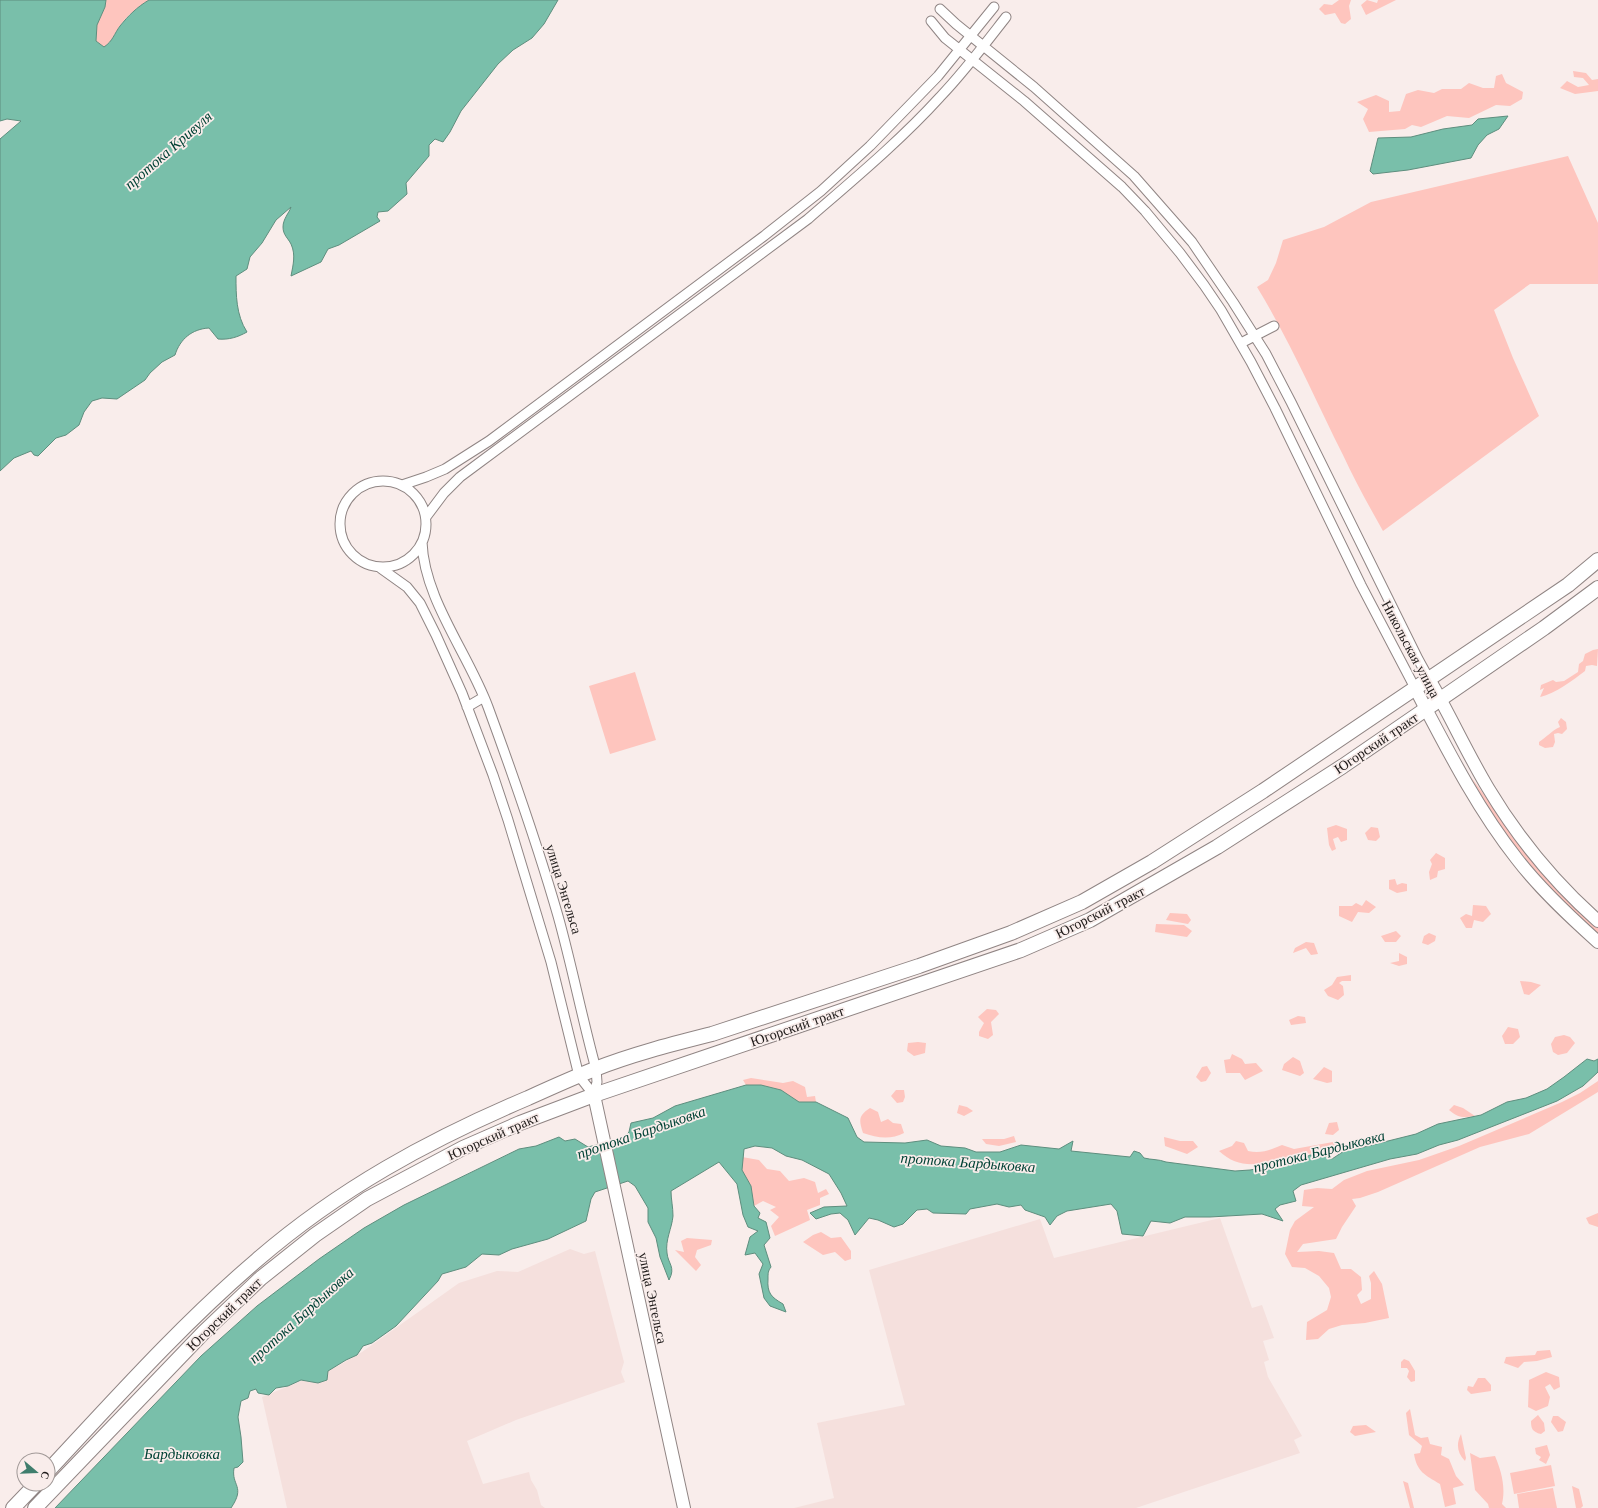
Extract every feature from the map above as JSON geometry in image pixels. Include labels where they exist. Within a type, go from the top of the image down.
[{"type":"main road","name":"Югорский тракт","points":[[56,1463],[177,1334],[215,1297],[258,1258],[316,1213],[369,1177],[436,1139],[472,1121],[596,1069],[712,1034],[919,966],[1011,933],[1082,902],[1152,862],[1263,791],[1568,585],[1598,560]]},
{"type":"main road","name":"Югорский тракт","points":[[35,1508],[215,1322],[261,1278],[315,1236],[367,1199],[463,1148],[520,1123],[594,1095],[1021,950],[1090,920],[1216,847],[1343,766],[1598,588]]},
{"type":"main road","points":[[13,1508],[28,1492]]},
{"type":"street","points":[[402,485],[445,469],[489,441],[764,236],[821,191],[870,146],[938,76],[994,7]]},
{"type":"street","name":"Никольская улица","points":[[940,9],[971,36],[1034,86],[1134,176],[1192,242],[1255,336],[1291,402],[1418,659],[1441,699],[1487,787],[1532,852],[1557,882],[1598,921]]},
{"type":"street","points":[[426,517],[444,493],[460,477],[808,219],[859,175],[940,98],[984,46],[1006,17]]},
{"type":"street","name":"Никольская улица","points":[[931,21],[945,38],[1057,130],[1122,188],[1145,211],[1204,285],[1241,343],[1275,408],[1360,585],[1469,789],[1502,840],[1518,860],[1546,891],[1598,942]]},
{"type":"street","points":[[1241,343],[1274,326]]},
{"type":"street","points":[[380,481],[387,481],[408,488],[419,499],[426,517],[426,528],[419,549],[408,559],[394,566],[372,566],[359,559],[348,549],[340,528],[344,506],[353,493],[365,485],[380,481]]},
{"type":"street","name":"улица Энгельса","points":[[422,542],[423,560],[427,577],[484,697],[525,814],[558,916],[596,1069],[597,1082],[594,1095]]},
{"type":"street","name":"улица Энгельса","points":[[379,567],[403,584],[420,603],[436,635],[467,707],[493,775],[520,856],[551,962],[579,1076],[594,1095],[684,1508]]},
{"type":"street","points":[[467,707],[484,697]]},
{"type":"shaded area","points":[[106,0],[149,0],[125,19],[111,40],[104,47],[96,41],[97,25],[105,7]]},
{"type":"shaded area","points":[[1339,0],[1351,0],[1349,6],[1351,19],[1345,24],[1341,23],[1335,13],[1325,15],[1319,9],[1324,4],[1332,5]]},
{"type":"shaded area","points":[[1367,0],[1377,3],[1378,0],[1396,0],[1366,15],[1361,5]]},
{"type":"shaded area","points":[[1573,71],[1586,73],[1592,80],[1598,79],[1598,91],[1575,94],[1560,88],[1567,81],[1578,87],[1589,85],[1583,78],[1574,77]]},
{"type":"shaded area","points":[[1502,74],[1506,83],[1523,92],[1522,99],[1510,106],[1496,105],[1469,118],[1447,116],[1421,127],[1412,125],[1405,129],[1369,132],[1363,119],[1368,109],[1357,102],[1376,95],[1389,101],[1389,112],[1400,111],[1406,94],[1418,90],[1434,93],[1442,89],[1461,89],[1469,83],[1483,88],[1494,88],[1496,76]]},
{"type":"shaded area","points":[[1568,156],[1598,223],[1598,284],[1530,284],[1494,310],[1513,358],[1539,416],[1383,531],[1352,474],[1291,349],[1257,287],[1268,280],[1276,263],[1283,240],[1324,227],[1371,202]]},
{"type":"shaded area","points":[[1598,649],[1597,666],[1586,666],[1585,671],[1569,683],[1552,693],[1540,697],[1544,688],[1540,690],[1541,685],[1553,680],[1556,682],[1564,681],[1578,672],[1579,664],[1583,661],[1585,654]]},
{"type":"shaded area","points":[[635,672],[656,740],[610,754],[589,686]]},
{"type":"shaded area","points":[[1561,718],[1566,722],[1567,729],[1562,734],[1554,734],[1555,742],[1553,747],[1545,748],[1539,745],[1539,742],[1560,727],[1558,722]]},
{"type":"shaded area","points":[[1471,777],[1508,827],[1598,927],[1598,934],[1559,897],[1530,865],[1508,837]]},
{"type":"shaded area","points":[[1336,825],[1347,829],[1347,840],[1341,842],[1338,837],[1333,839],[1336,849],[1332,851],[1329,845],[1327,828]]},
{"type":"shaded area","points":[[1371,827],[1378,828],[1380,837],[1376,841],[1368,840],[1365,833]]},
{"type":"shaded area","points":[[1436,853],[1445,858],[1445,869],[1438,871],[1437,877],[1430,880],[1429,872],[1432,864],[1430,860]]},
{"type":"shaded area","points":[[1395,879],[1397,885],[1402,883],[1407,884],[1407,891],[1397,893],[1389,889],[1389,880]]},
{"type":"shaded area","points":[[1366,900],[1376,907],[1369,913],[1358,912],[1352,922],[1339,916],[1339,906],[1352,906],[1356,903],[1362,906]]},
{"type":"shaded area","points":[[1473,905],[1486,906],[1491,914],[1483,922],[1474,920],[1472,928],[1466,928],[1460,918],[1466,914],[1472,916]]},
{"type":"shaded area","points":[[1170,913],[1187,914],[1191,920],[1188,924],[1166,920]]},
{"type":"shaded area","points":[[1156,924],[1184,925],[1192,931],[1187,937],[1155,932]]},
{"type":"shaded area","points":[[1396,931],[1401,936],[1396,942],[1385,942],[1381,936]]},
{"type":"shaded area","points":[[1429,933],[1436,936],[1435,941],[1428,945],[1422,943],[1424,936]]},
{"type":"shaded area","points":[[1306,942],[1314,943],[1318,954],[1311,955],[1306,948],[1293,953],[1295,948]]},
{"type":"shaded area","points":[[1399,953],[1407,957],[1407,964],[1399,966],[1390,963],[1399,961]]},
{"type":"shaded area","points":[[1351,975],[1351,981],[1342,981],[1339,983],[1343,986],[1344,995],[1338,1000],[1328,996],[1324,990],[1332,985],[1337,977]]},
{"type":"shaded area","points":[[1520,981],[1541,985],[1529,995],[1524,994]]},
{"type":"shaded area","points":[[987,1009],[996,1010],[999,1014],[991,1022],[993,1035],[988,1039],[979,1036],[979,1032],[984,1023],[978,1017]]},
{"type":"shaded area","points":[[1298,1016],[1305,1017],[1306,1023],[1291,1025],[1289,1020]]},
{"type":"shaded area","points":[[1508,1027],[1518,1029],[1520,1037],[1513,1044],[1505,1044],[1502,1036]]},
{"type":"shaded area","points":[[1564,1035],[1570,1037],[1575,1043],[1567,1053],[1558,1055],[1553,1052],[1551,1044],[1555,1037]]},
{"type":"shaded area","points":[[908,1043],[926,1043],[925,1053],[914,1056],[907,1051]]},
{"type":"shaded area","points":[[1232,1054],[1242,1059],[1245,1064],[1256,1063],[1263,1071],[1245,1080],[1240,1073],[1226,1073],[1224,1060],[1230,1059]]},
{"type":"shaded area","points":[[1293,1057],[1300,1061],[1304,1073],[1300,1076],[1282,1070],[1284,1064]]},
{"type":"shaded area","points":[[1207,1066],[1211,1073],[1206,1081],[1201,1082],[1196,1077],[1202,1067]]},
{"type":"shaded area","points":[[1324,1067],[1332,1071],[1332,1082],[1327,1083],[1313,1079]]},
{"type":"shaded area","points":[[751,1078],[783,1083],[793,1081],[805,1087],[807,1097],[815,1096],[816,1102],[799,1102],[781,1090],[761,1085],[746,1085],[743,1080]]},
{"type":"shaded area","points":[[1598,1081],[1598,1092],[1529,1134],[1480,1147],[1378,1192],[1352,1199],[1356,1206],[1336,1239],[1303,1244],[1297,1252],[1319,1251],[1334,1253],[1341,1269],[1351,1269],[1361,1277],[1362,1290],[1357,1295],[1361,1304],[1371,1299],[1371,1283],[1369,1276],[1374,1271],[1382,1284],[1389,1318],[1365,1323],[1342,1325],[1329,1329],[1318,1339],[1306,1340],[1307,1322],[1327,1310],[1331,1297],[1329,1288],[1319,1276],[1305,1268],[1292,1267],[1285,1254],[1290,1230],[1295,1221],[1314,1207],[1302,1206],[1304,1190],[1317,1188],[1332,1189],[1344,1180],[1367,1171],[1419,1160],[1459,1146],[1562,1102],[1580,1093]]},
{"type":"shaded area","points":[[896,1090],[904,1090],[905,1097],[903,1102],[897,1103],[891,1096]]},
{"type":"shaded area","points":[[959,1105],[967,1107],[973,1111],[964,1116],[957,1113]]},
{"type":"shaded area","points":[[1454,1105],[1463,1108],[1475,1116],[1464,1117],[1455,1115],[1449,1110]]},
{"type":"shaded area","points":[[870,1108],[878,1112],[881,1122],[888,1119],[893,1123],[901,1124],[904,1133],[894,1137],[884,1138],[863,1133],[860,1119],[863,1113]]},
{"type":"shaded area","points":[[1337,1122],[1339,1130],[1333,1135],[1325,1134],[1329,1123]]},
{"type":"shaded area","points":[[1014,1136],[1016,1142],[999,1146],[986,1144],[982,1139],[1004,1139]]},
{"type":"shaded area","points":[[1164,1137],[1180,1141],[1193,1141],[1198,1147],[1187,1154],[1165,1146]]},
{"type":"shaded area","points":[[1236,1141],[1244,1143],[1248,1151],[1253,1152],[1265,1151],[1282,1145],[1294,1149],[1333,1142],[1339,1151],[1318,1155],[1306,1153],[1304,1160],[1285,1161],[1279,1159],[1263,1163],[1248,1164],[1240,1163],[1226,1157],[1219,1151],[1232,1146]]},
{"type":"shaded area","points":[[742,1157],[759,1160],[767,1169],[780,1171],[789,1181],[804,1178],[815,1182],[818,1193],[826,1189],[829,1194],[820,1198],[820,1205],[807,1210],[810,1220],[775,1236],[771,1226],[779,1217],[770,1210],[776,1207],[763,1201],[754,1206],[751,1186],[742,1170]]},
{"type":"shaded area","points":[[1598,1213],[1598,1227],[1589,1224],[1586,1218]]},
{"type":"shaded area","points":[[1220,1218],[1252,1308],[1262,1305],[1274,1338],[1263,1341],[1269,1360],[1264,1362],[1268,1377],[1302,1436],[1294,1440],[1300,1453],[1136,1508],[794,1508],[834,1498],[817,1423],[905,1405],[869,1270],[1040,1219],[1054,1258]]},
{"type":"shaded area","points":[[821,1232],[831,1238],[841,1237],[851,1251],[851,1259],[845,1261],[835,1252],[823,1255],[803,1242],[813,1235]]},
{"type":"shaded area","points":[[687,1238],[712,1240],[711,1245],[697,1250],[695,1257],[701,1265],[696,1271],[675,1250],[684,1252],[681,1241]]},
{"type":"shaded area","points":[[570,1249],[584,1254],[595,1251],[624,1362],[621,1372],[625,1382],[516,1420],[467,1441],[483,1484],[529,1472],[531,1480],[537,1490],[541,1505],[545,1508],[287,1508],[262,1397],[338,1366],[362,1352],[459,1283],[497,1271],[518,1272]]},
{"type":"shaded area","points":[[1550,1350],[1552,1357],[1537,1361],[1524,1362],[1518,1368],[1504,1363],[1506,1357],[1535,1355],[1537,1351]]},
{"type":"shaded area","points":[[1404,1359],[1409,1361],[1415,1371],[1415,1381],[1411,1382],[1407,1377],[1409,1371],[1407,1368],[1401,1368],[1401,1362]]},
{"type":"shaded area","points":[[1546,1372],[1559,1377],[1560,1387],[1554,1390],[1550,1384],[1545,1387],[1550,1397],[1548,1406],[1536,1411],[1528,1407],[1529,1380]]},
{"type":"shaded area","points":[[1478,1378],[1485,1378],[1491,1385],[1491,1391],[1471,1394],[1467,1390],[1468,1386],[1473,1387]]},
{"type":"shaded area","points":[[1410,1409],[1415,1435],[1421,1438],[1428,1437],[1430,1444],[1442,1447],[1441,1455],[1449,1459],[1456,1476],[1464,1485],[1453,1488],[1456,1504],[1445,1507],[1440,1484],[1422,1472],[1417,1465],[1414,1454],[1420,1453],[1422,1446],[1409,1435],[1406,1413]]},
{"type":"shaded area","points":[[1538,1415],[1544,1423],[1545,1431],[1541,1434],[1534,1431],[1531,1426],[1531,1421]]},
{"type":"shaded area","points":[[1553,1416],[1558,1416],[1566,1422],[1563,1431],[1558,1432],[1551,1422]]},
{"type":"shaded area","points":[[1366,1425],[1376,1432],[1355,1436],[1350,1432],[1353,1426]]},
{"type":"shaded area","points":[[1461,1434],[1466,1458],[1465,1461],[1460,1455],[1458,1448],[1458,1441]]},
{"type":"shaded area","points":[[1547,1445],[1550,1455],[1546,1464],[1539,1460],[1541,1457],[1536,1454],[1535,1448]]},
{"type":"shaded area","points":[[1470,1453],[1480,1458],[1495,1456],[1502,1479],[1502,1504],[1506,1508],[1489,1508],[1488,1504],[1475,1490]]},
{"type":"shaded area","points":[[1551,1465],[1555,1486],[1514,1494],[1510,1473]]},
{"type":"shaded area","points":[[1403,1481],[1408,1483],[1414,1508],[1410,1508]]},
{"type":"shaded area","points":[[1572,1486],[1579,1489],[1583,1506],[1581,1508],[1576,1508]]},
{"type":"shaded area","points":[[1553,1488],[1557,1508],[1519,1508],[1517,1494]]},
{"type":"water","name":"протока Кривуля","points":[[0,0],[106,0],[105,7],[97,25],[96,41],[104,47],[130,15],[149,0],[558,0],[544,24],[532,38],[513,50],[498,64],[461,111],[443,142],[435,139],[429,145],[429,156],[406,183],[407,194],[388,211],[378,212],[377,217],[380,221],[339,245],[328,249],[321,262],[291,276],[294,260],[293,252],[291,244],[284,232],[283,224],[291,207],[276,220],[262,243],[250,257],[247,269],[236,276],[239,312],[247,332],[233,338],[218,339],[209,328],[197,330],[183,340],[175,355],[162,362],[145,380],[117,399],[102,398],[92,401],[84,412],[79,425],[66,435],[56,438],[38,456],[34,455],[31,451],[14,458],[0,471],[0,139],[21,121],[7,119],[0,121]]},
{"type":"water","points":[[1508,116],[1499,129],[1487,135],[1478,145],[1471,158],[1408,170],[1373,174],[1370,171],[1378,138],[1411,137],[1443,129],[1472,125],[1478,119]]},
{"type":"water","name":"Бардыковка","points":[[1587,1059],[1594,1061],[1598,1059],[1598,1072],[1583,1086],[1557,1101],[1458,1140],[1439,1145],[1417,1154],[1390,1159],[1301,1185],[1293,1191],[1296,1201],[1280,1205],[1275,1209],[1283,1221],[1262,1214],[1185,1217],[1170,1223],[1151,1221],[1143,1236],[1122,1234],[1117,1211],[1111,1204],[1067,1211],[1057,1216],[1050,1225],[1045,1217],[1025,1210],[1021,1205],[1009,1207],[997,1204],[970,1209],[966,1214],[933,1213],[927,1209],[917,1210],[903,1224],[894,1227],[869,1218],[855,1235],[848,1220],[840,1213],[831,1214],[816,1219],[810,1213],[824,1207],[847,1206],[829,1174],[802,1160],[786,1156],[772,1148],[755,1146],[744,1149],[742,1170],[751,1186],[754,1206],[760,1213],[758,1218],[766,1222],[770,1238],[764,1245],[771,1267],[768,1274],[768,1288],[773,1297],[783,1304],[786,1312],[770,1306],[764,1298],[759,1274],[763,1264],[755,1253],[745,1255],[750,1237],[758,1231],[748,1227],[743,1215],[737,1184],[719,1162],[671,1191],[673,1216],[667,1248],[672,1272],[669,1280],[660,1257],[656,1238],[648,1222],[648,1208],[635,1186],[628,1181],[595,1192],[591,1199],[586,1221],[548,1239],[512,1249],[499,1255],[482,1254],[466,1267],[442,1274],[438,1281],[396,1326],[372,1343],[363,1346],[357,1355],[328,1371],[327,1380],[318,1383],[301,1380],[288,1386],[276,1388],[269,1395],[258,1393],[256,1389],[250,1391],[248,1398],[241,1401],[238,1417],[243,1462],[238,1467],[234,1468],[234,1479],[238,1490],[231,1508],[55,1508],[201,1356],[257,1306],[319,1259],[364,1228],[404,1205],[519,1149],[536,1146],[559,1137],[565,1141],[575,1139],[588,1147],[624,1138],[629,1132],[631,1123],[653,1118],[675,1106],[746,1085],[761,1085],[781,1090],[799,1102],[816,1102],[848,1118],[857,1137],[864,1142],[905,1143],[927,1140],[941,1146],[965,1148],[976,1152],[1000,1152],[1021,1145],[1059,1149],[1073,1141],[1071,1151],[1130,1157],[1134,1151],[1140,1153],[1144,1158],[1166,1162],[1235,1171],[1250,1170],[1297,1162],[1310,1155],[1327,1156],[1332,1159],[1347,1149],[1356,1149],[1416,1134],[1438,1124],[1481,1115],[1507,1102],[1526,1098],[1547,1089]]},
{"type":"water label","name":"протока Бардыковка","points":[[641,1132]]},
{"type":"water label","name":"протока Бардыковка","points":[[1319,1151]]},
{"type":"water label","name":"протока Бардыковка","points":[[968,1162]]},
{"type":"water label","name":"протока Бардыковка","points":[[301,1315]]}]
